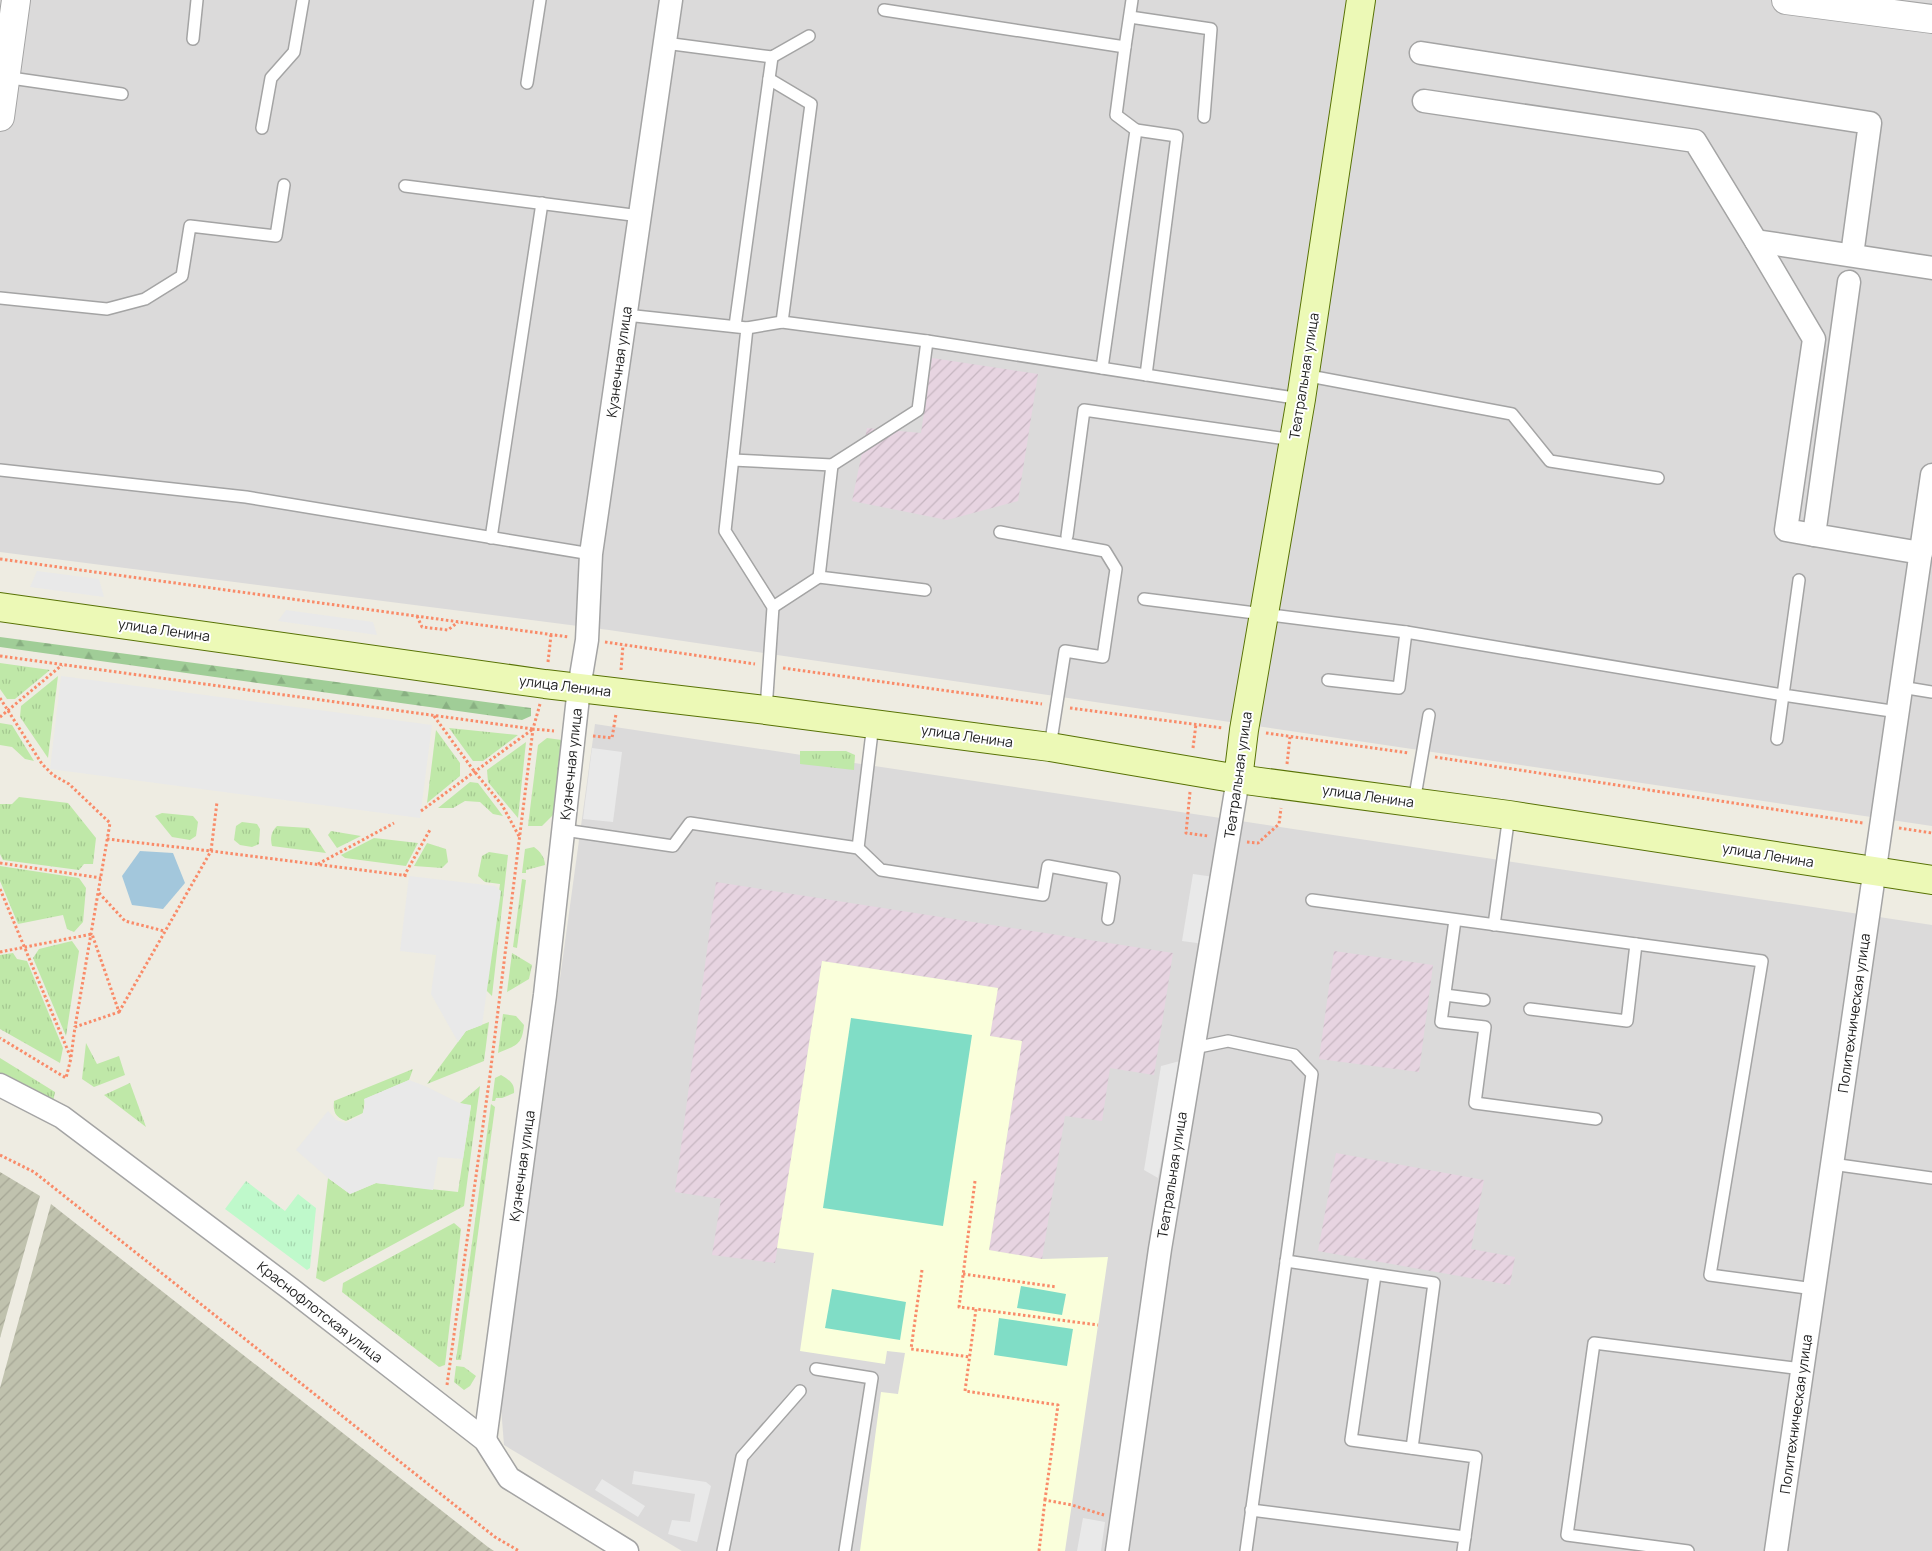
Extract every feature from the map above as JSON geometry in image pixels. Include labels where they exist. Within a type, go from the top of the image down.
[{"type":"main road","name":"Театральная улица","points":[[1238,779],[1244,730],[1294,440],[1361,0]]},
{"type":"main road","name":"улица Ленина","points":[[0,607],[579,688],[1050,747],[1238,779],[1509,815],[1932,880]]},
{"type":"street","points":[[0,117],[3,77],[16,0]]},
{"type":"street","name":"Кузнечная улица","points":[[485,1440],[537,1053],[579,688],[587,640],[591,554],[671,0]]},
{"type":"street","points":[[1786,0],[1932,19]]},
{"type":"street","points":[[1421,53],[1870,123],[1852,255]]},
{"type":"street","points":[[1424,101],[1695,141],[1814,339],[1786,530],[1921,553]]},
{"type":"street","points":[[1756,241],[1932,268]]},
{"type":"street","points":[[1814,535],[1848,282]]},
{"type":"street","name":"Политехническая улица","points":[[1776,1551],[1932,475]]},
{"type":"street","name":"Театральная улица","points":[[1117,1551],[1160,1249],[1238,779]]},
{"type":"street","name":"Краснофлотская улица","points":[[0,1085],[62,1117],[443,1407],[485,1440],[509,1478],[627,1551]]},
{"type":"lane","points":[[193,39],[198,0]]},
{"type":"lane","points":[[262,128],[271,78],[294,52],[303,0]]},
{"type":"lane","points":[[527,83],[540,0]]},
{"type":"lane","points":[[1132,0],[1116,115],[1136,130],[1178,136],[1146,375]]},
{"type":"lane","points":[[884,10],[1125,47]]},
{"type":"lane","points":[[1130,17],[1211,29],[1204,117]]},
{"type":"lane","points":[[665,43],[772,57],[809,36]]},
{"type":"lane","points":[[735,326],[772,57]]},
{"type":"lane","points":[[3,77],[122,94]]},
{"type":"lane","points":[[769,78],[811,104],[782,322]]},
{"type":"lane","points":[[1102,368],[1136,130]]},
{"type":"lane","points":[[0,298],[107,309],[145,299],[182,276],[190,226],[276,236],[284,185]]},
{"type":"lane","points":[[405,186],[640,216]]},
{"type":"lane","points":[[492,538],[542,203]]},
{"type":"lane","points":[[626,315],[748,328],[782,322],[927,341],[1146,375],[1302,387],[1512,414],[1550,461],[1658,478]]},
{"type":"lane","points":[[748,328],[725,531],[773,607],[766,710]]},
{"type":"lane","points":[[733,460],[832,465],[918,410],[927,341]]},
{"type":"lane","points":[[1067,536],[1084,410],[1294,440]]},
{"type":"lane","points":[[819,577],[832,465]]},
{"type":"lane","points":[[0,470],[246,497],[591,554]]},
{"type":"lane","points":[[1000,532],[1105,551],[1116,569],[1103,657],[1065,651],[1050,747]]},
{"type":"lane","points":[[773,607],[819,577],[925,590]]},
{"type":"lane","points":[[1777,739],[1799,580]]},
{"type":"lane","points":[[1144,599],[1406,632],[1783,695],[1898,712]]},
{"type":"lane","points":[[1328,680],[1399,688],[1406,632]]},
{"type":"lane","points":[[1901,687],[1932,692]]},
{"type":"lane","points":[[1414,802],[1429,715]]},
{"type":"lane","points":[[858,848],[873,724]]},
{"type":"lane","points":[[1494,925],[1509,815]]},
{"type":"lane","points":[[564,830],[673,846],[690,823],[858,848],[881,870],[1043,895],[1048,866],[1114,878],[1108,919]]},
{"type":"lane","points":[[1312,900],[1762,961],[1710,1275],[1814,1289]]},
{"type":"lane","points":[[1456,920],[1441,1022],[1485,1027],[1476,1103],[1596,1119]]},
{"type":"lane","points":[[1530,1009],[1626,1021],[1636,944]]},
{"type":"lane","points":[[1445,995],[1484,1000]]},
{"type":"lane","points":[[1194,1048],[1228,1041],[1266,1049],[1294,1056],[1312,1074],[1246,1551]]},
{"type":"lane","points":[[1832,1164],[1932,1178]]},
{"type":"lane","points":[[1286,1261],[1434,1283],[1412,1448]]},
{"type":"lane","points":[[1375,1274],[1351,1440],[1476,1457],[1463,1551]]},
{"type":"lane","points":[[1688,1551],[1567,1535],[1594,1343],[1802,1369]]},
{"type":"lane","points":[[816,1369],[872,1378],[845,1551]]},
{"type":"lane","points":[[723,1551],[742,1456],[800,1391]]},
{"type":"lane","points":[[1252,1510],[1465,1537]]},
{"type":"path","points":[[0,559],[1422,755],[1932,833]]},
{"type":"path","points":[[416,616],[422,627],[448,630],[459,622]]},
{"type":"path","points":[[0,656],[534,729]]},
{"type":"path","points":[[0,717],[62,665]]},
{"type":"path","points":[[0,698],[42,764],[53,775],[68,784],[110,823],[66,1078],[0,1038]]},
{"type":"path","points":[[434,716],[474,771],[502,805],[521,839]]},
{"type":"path","points":[[421,811],[534,729]]},
{"type":"path","points":[[443,1407],[521,839],[534,729]]},
{"type":"path","points":[[75,1027],[119,1012],[211,851],[216,802]]},
{"type":"path","points":[[318,864],[394,824]]},
{"type":"path","points":[[107,839],[407,876],[431,828]]},
{"type":"path","points":[[0,863],[101,878]]},
{"type":"path","points":[[0,889],[70,1058]]},
{"type":"path","points":[[98,892],[126,921],[164,931]]},
{"type":"path","points":[[92,934],[119,1012]]},
{"type":"path","points":[[0,952],[92,934]]},
{"type":"path","points":[[0,1155],[34,1172],[495,1537],[519,1551]]},
{"type":"path","points":[[976,1181],[959,1306],[1098,1325]]},
{"type":"path","points":[[922,1270],[911,1349],[970,1357]]},
{"type":"path","points":[[964,1274],[1057,1287]]},
{"type":"path","points":[[976,1309],[965,1392],[1058,1405],[1039,1551]]},
{"type":"path","points":[[1045,1500],[1093,1511]]},
{"type":"shaded area","points":[[0,0],[1932,0],[1932,826],[609,630],[0,552]]},
{"type":"shaded area","points":[[932,358],[1038,374],[1018,501],[947,520],[852,501],[867,428],[921,433]]},
{"type":"shaded area","points":[[37,571],[99,579],[104,597],[30,587]]},
{"type":"shaded area","points":[[286,610],[373,622],[377,635],[278,621]]},
{"type":"shaded area","points":[[61,676],[432,725],[420,818],[50,769]]},
{"type":"shaded area","points":[[595,724],[1932,925],[1932,1551],[682,1551],[504,1445],[501,1407]]},
{"type":"shaded area","points":[[592,748],[622,752],[613,822],[583,819]]},
{"type":"shaded area","points":[[1193,874],[1214,877],[1204,944],[1182,941]]},
{"type":"shaded area","points":[[409,876],[495,886],[501,891],[482,1025],[466,1031],[458,1042],[431,994],[436,955],[400,951]]},
{"type":"shaded area","points":[[716,882],[1173,953],[1154,1075],[1110,1068],[1102,1121],[1065,1116],[1042,1259],[989,1250],[1022,1042],[990,1036],[997,988],[822,961],[775,1263],[712,1255],[721,1199],[675,1192]]},
{"type":"shaded area","points":[[1334,951],[1433,965],[1419,1072],[1319,1059]]},
{"type":"shaded area","points":[[822,961],[998,988],[990,1036],[1022,1041],[989,1250],[1042,1259],[1108,1257],[1065,1551],[860,1551],[881,1392],[898,1394],[905,1353],[887,1351],[885,1364],[800,1351],[814,1253],[777,1248]]},
{"type":"shaded area","points":[[1180,1061],[1158,1178],[1144,1170],[1161,1066]]},
{"type":"shaded area","points":[[409,1080],[459,1103],[471,1105],[463,1159],[438,1157],[433,1190],[376,1183],[350,1194],[296,1150],[328,1111],[336,1120],[346,1123],[362,1115],[365,1106],[364,1099]]},
{"type":"shaded area","points":[[1336,1153],[1484,1180],[1471,1249],[1515,1257],[1510,1285],[1318,1251]]},
{"type":"shaded area","points":[[0,1172],[40,1196],[0,1338]]},
{"type":"shaded area","points":[[51,1204],[494,1551],[0,1551],[0,1388]]},
{"type":"shaded area","points":[[634,1471],[706,1482],[711,1486],[697,1542],[668,1534],[672,1520],[690,1522],[695,1494],[632,1484]]},
{"type":"shaded area","points":[[602,1479],[645,1506],[638,1517],[595,1490]]},
{"type":"shaded area","points":[[1083,1518],[1105,1522],[1101,1551],[1077,1551]]},
{"type":"green space","points":[[0,637],[531,708],[531,716],[522,720],[0,647]]},
{"type":"green space","points":[[0,663],[50,670],[15,699],[7,699],[0,689]]},
{"type":"green space","points":[[58,676],[48,758],[20,717],[21,706]]},
{"type":"green space","points":[[0,723],[12,725],[34,761],[25,759],[12,747],[0,745]]},
{"type":"green space","points":[[449,728],[518,735],[483,761],[473,761]]},
{"type":"green space","points":[[436,730],[460,763],[460,776],[427,803]]},
{"type":"green space","points":[[547,738],[562,740],[553,815],[542,826],[528,826],[538,745]]},
{"type":"green space","points":[[526,742],[518,818],[488,782],[487,770]]},
{"type":"green space","points":[[800,751],[846,751],[855,755],[854,770],[800,764]]},
{"type":"green space","points":[[470,782],[478,783],[503,816],[493,814],[480,802],[465,801],[453,808],[438,808]]},
{"type":"green space","points":[[19,797],[68,803],[96,838],[93,864],[84,864],[79,870],[3,860],[0,854],[0,804],[12,804]]},
{"type":"green space","points":[[162,813],[193,816],[198,822],[196,836],[190,840],[172,837],[155,816]]},
{"type":"green space","points":[[242,822],[257,824],[260,829],[259,844],[252,847],[240,845],[234,840],[236,826]]},
{"type":"green space","points":[[277,826],[309,828],[326,853],[272,846],[273,831]]},
{"type":"green space","points":[[331,831],[361,836],[337,848],[328,835]]},
{"type":"green space","points":[[374,838],[418,843],[406,866],[345,858],[341,855]]},
{"type":"green space","points":[[427,843],[446,849],[448,862],[442,868],[414,866]]},
{"type":"green space","points":[[534,847],[542,855],[545,865],[526,870],[526,873],[522,873],[525,849]]},
{"type":"green space","points":[[489,852],[508,855],[492,996],[486,990],[500,884],[485,882],[478,876],[482,856]]},
{"type":"green space","points":[[0,866],[79,878],[86,888],[83,922],[74,932],[67,929],[63,915],[18,924],[0,881]]},
{"type":"green space","points":[[522,879],[526,880],[517,948],[513,947]]},
{"type":"green space","points":[[72,941],[79,951],[66,1036],[33,958],[39,949]]},
{"type":"green space","points":[[13,953],[17,959],[27,961],[63,1048],[60,1063],[0,1029],[0,955]]},
{"type":"green space","points":[[512,953],[532,965],[529,979],[507,992]]},
{"type":"green space","points":[[503,1014],[516,1016],[524,1025],[520,1041],[498,1053]]},
{"type":"green space","points":[[851,1018],[972,1035],[943,1226],[823,1208]]},
{"type":"green space","points":[[489,1022],[484,1061],[427,1084],[466,1031]]},
{"type":"green space","points":[[86,1043],[97,1064],[119,1056],[125,1075],[94,1087],[82,1079]]},
{"type":"green space","points":[[0,1058],[55,1092],[53,1102],[0,1074]]},
{"type":"green space","points":[[413,1069],[409,1080],[365,1099],[363,1113],[346,1121],[339,1118],[336,1114],[334,1101]]},
{"type":"green space","points":[[501,1075],[512,1084],[514,1093],[492,1101],[495,1078]]},
{"type":"green space","points":[[130,1083],[146,1127],[104,1095]]},
{"type":"green space","points":[[480,1086],[464,1206],[324,1282],[316,1278],[328,1178],[350,1194],[376,1183],[458,1192],[471,1106],[460,1103]]},
{"type":"green space","points":[[491,1104],[495,1107],[461,1360],[456,1360]]},
{"type":"green space","points":[[246,1181],[285,1211],[298,1194],[316,1208],[310,1268],[307,1270],[225,1209]]},
{"type":"green space","points":[[454,1223],[461,1229],[445,1365],[439,1367],[342,1292],[343,1283]]},
{"type":"green space","points":[[1021,1286],[1066,1294],[1062,1315],[1017,1308]]},
{"type":"green space","points":[[832,1289],[906,1302],[900,1340],[825,1328]]},
{"type":"green space","points":[[999,1318],[1073,1329],[1067,1366],[994,1355]]},
{"type":"green space","points":[[456,1366],[464,1367],[476,1376],[470,1386],[464,1390],[454,1382]]},
{"type":"water","points":[[140,851],[173,853],[185,883],[163,909],[132,905],[122,876]]}]
